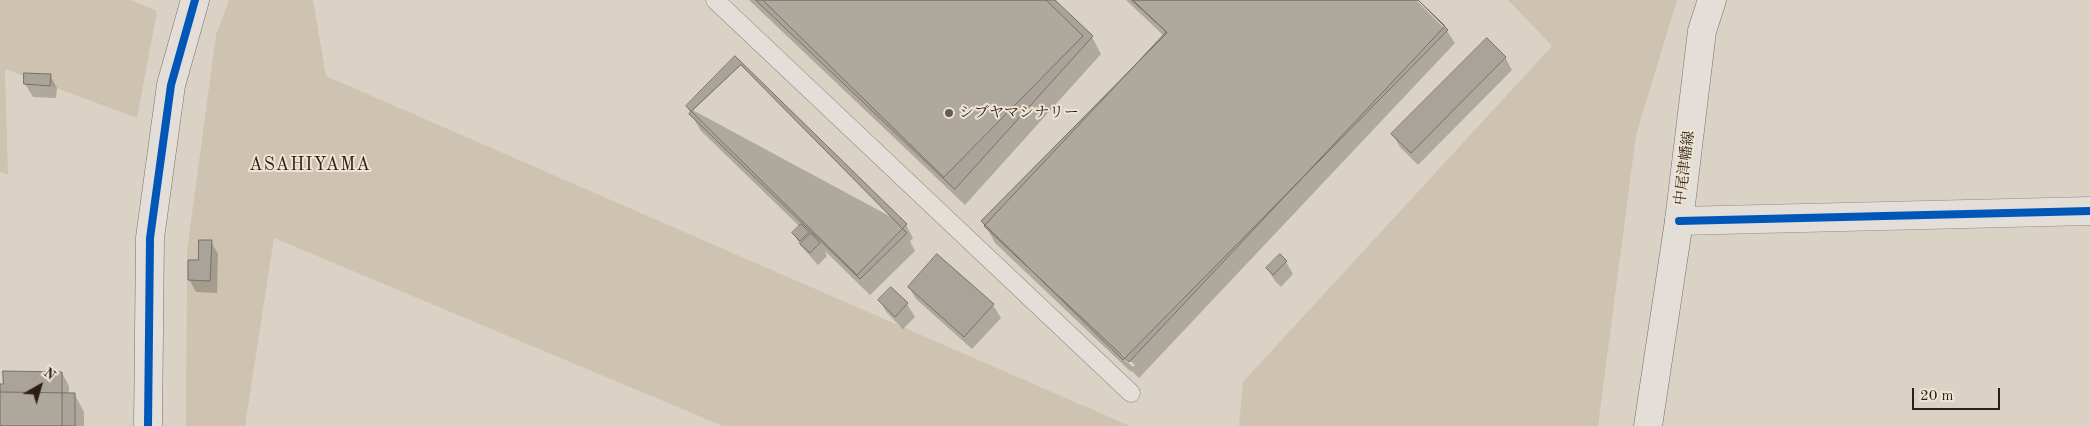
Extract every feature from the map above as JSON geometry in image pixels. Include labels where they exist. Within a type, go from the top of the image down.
[{"type":"street","points":[[148,426],[150,238],[171,85],[194,0]]},
{"type":"street","name":"中尾津幡線","points":[[1648,426],[1679,222],[1702,31],[1712,0]]},
{"type":"street","points":[[1679,222],[2090,211]]},
{"type":"lane","points":[[715,0],[1131,393]]},
{"type":"shaded area","points":[[0,0],[131,0],[157,11],[137,118],[5,69],[8,175],[0,172]]},
{"type":"shaded area","points":[[229,0],[313,0],[326,76],[1130,426],[723,426],[274,238],[245,426],[186,426],[187,251],[216,35]]},
{"type":"shaded area","points":[[1508,0],[1677,0],[1636,135],[1598,426],[1239,426],[1243,382],[1552,46]]},
{"type":"building","name":"シブヤマシナリー","points":[[756,0],[1055,0],[1093,36],[955,189]]},
{"type":"building","name":"シブヤマシナリー","points":[[763,0],[1046,0],[1083,36],[944,177]]},
{"type":"building","points":[[1132,0],[1418,0],[1445,26],[1129,362],[984,226],[1166,32]]},
{"type":"building","points":[[1133,0],[1418,0],[1448,30],[1123,360],[981,221],[1167,33]]},
{"type":"building","points":[[1487,38],[1506,57],[1411,153],[1391,134]]},
{"type":"building","points":[[735,56],[907,224],[857,275],[686,106]]},
{"type":"building","points":[[741,65],[907,233],[860,279],[689,114]]},
{"type":"building","points":[[24,73],[51,74],[50,86],[24,84]]},
{"type":"building","points":[[801,224],[809,232],[800,241],[792,233]]},
{"type":"building","points":[[811,233],[820,243],[810,253],[800,244]]},
{"type":"building","points":[[199,240],[212,240],[210,281],[188,280],[188,260],[198,260]]},
{"type":"building","points":[[937,254],[994,304],[964,337],[908,287]]},
{"type":"building","points":[[1280,254],[1287,261],[1273,275],[1266,268]]},
{"type":"building","points":[[891,287],[908,303],[895,317],[878,300]]},
{"type":"building","points":[[3,371],[62,372],[62,426],[0,426],[0,384],[3,384]]},
{"type":"building","points":[[0,392],[75,393],[75,426],[0,426]]},
{"type":"cycle path","points":[[148,426],[150,238],[171,85],[195,0]]},
{"type":"cycle path","points":[[1679,221],[2090,211]]},
{"type":"place","name":"シブヤマシナリー","points":[[949,113]]},
{"type":"district","name":"ASAHIYAMA","points":[[310,165]]}]
